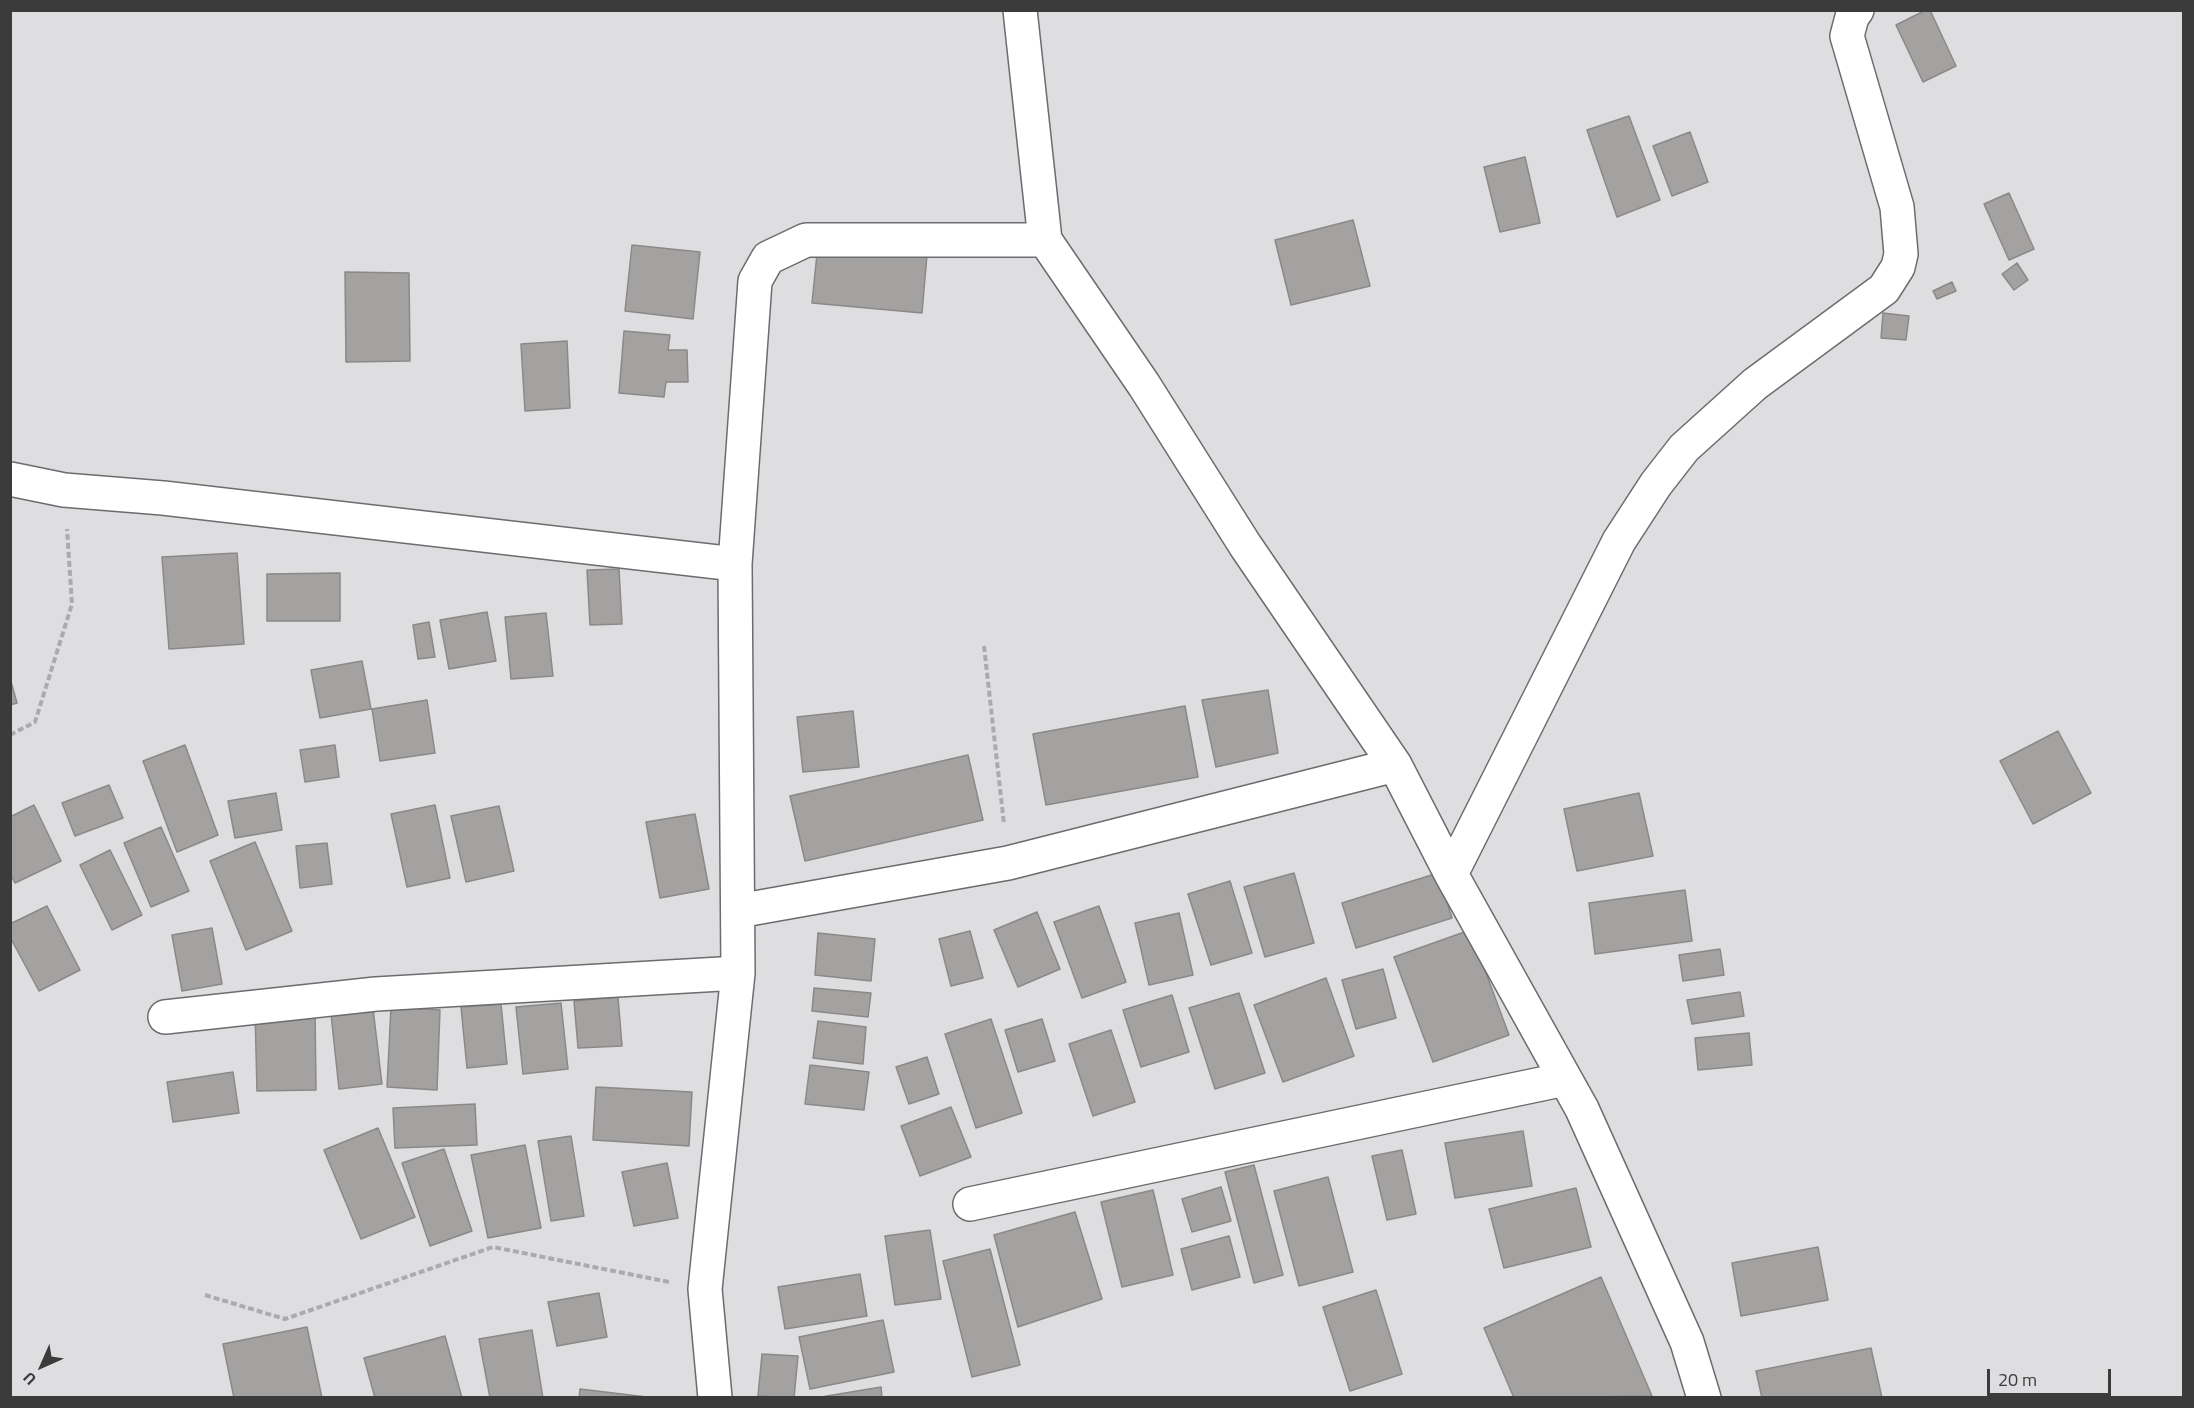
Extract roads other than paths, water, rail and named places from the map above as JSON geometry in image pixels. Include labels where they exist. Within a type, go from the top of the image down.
[{"type":"street","points":[[1020,10],[1045,240],[1144,385],[1245,545],[1395,765],[1451,874],[1582,1109],[1687,1342],[1704,1398]]},
{"type":"street","points":[[1451,874],[1619,541],[1656,484],[1684,448],[1746,392],[1884,289],[1898,267],[1901,254],[1897,207],[1847,36],[1852,17],[1857,10]]},
{"type":"street","points":[[715,1398],[705,1289],[738,973],[735,564],[755,280],[768,258],[806,240],[1045,240]]},
{"type":"street","points":[[10,479],[64,490],[163,498],[735,564]]},
{"type":"street","points":[[738,911],[1008,863],[1395,765]]},
{"type":"street","points":[[165,1017],[376,994],[738,973]]},
{"type":"street","points":[[970,1204],[1565,1079]]}]
